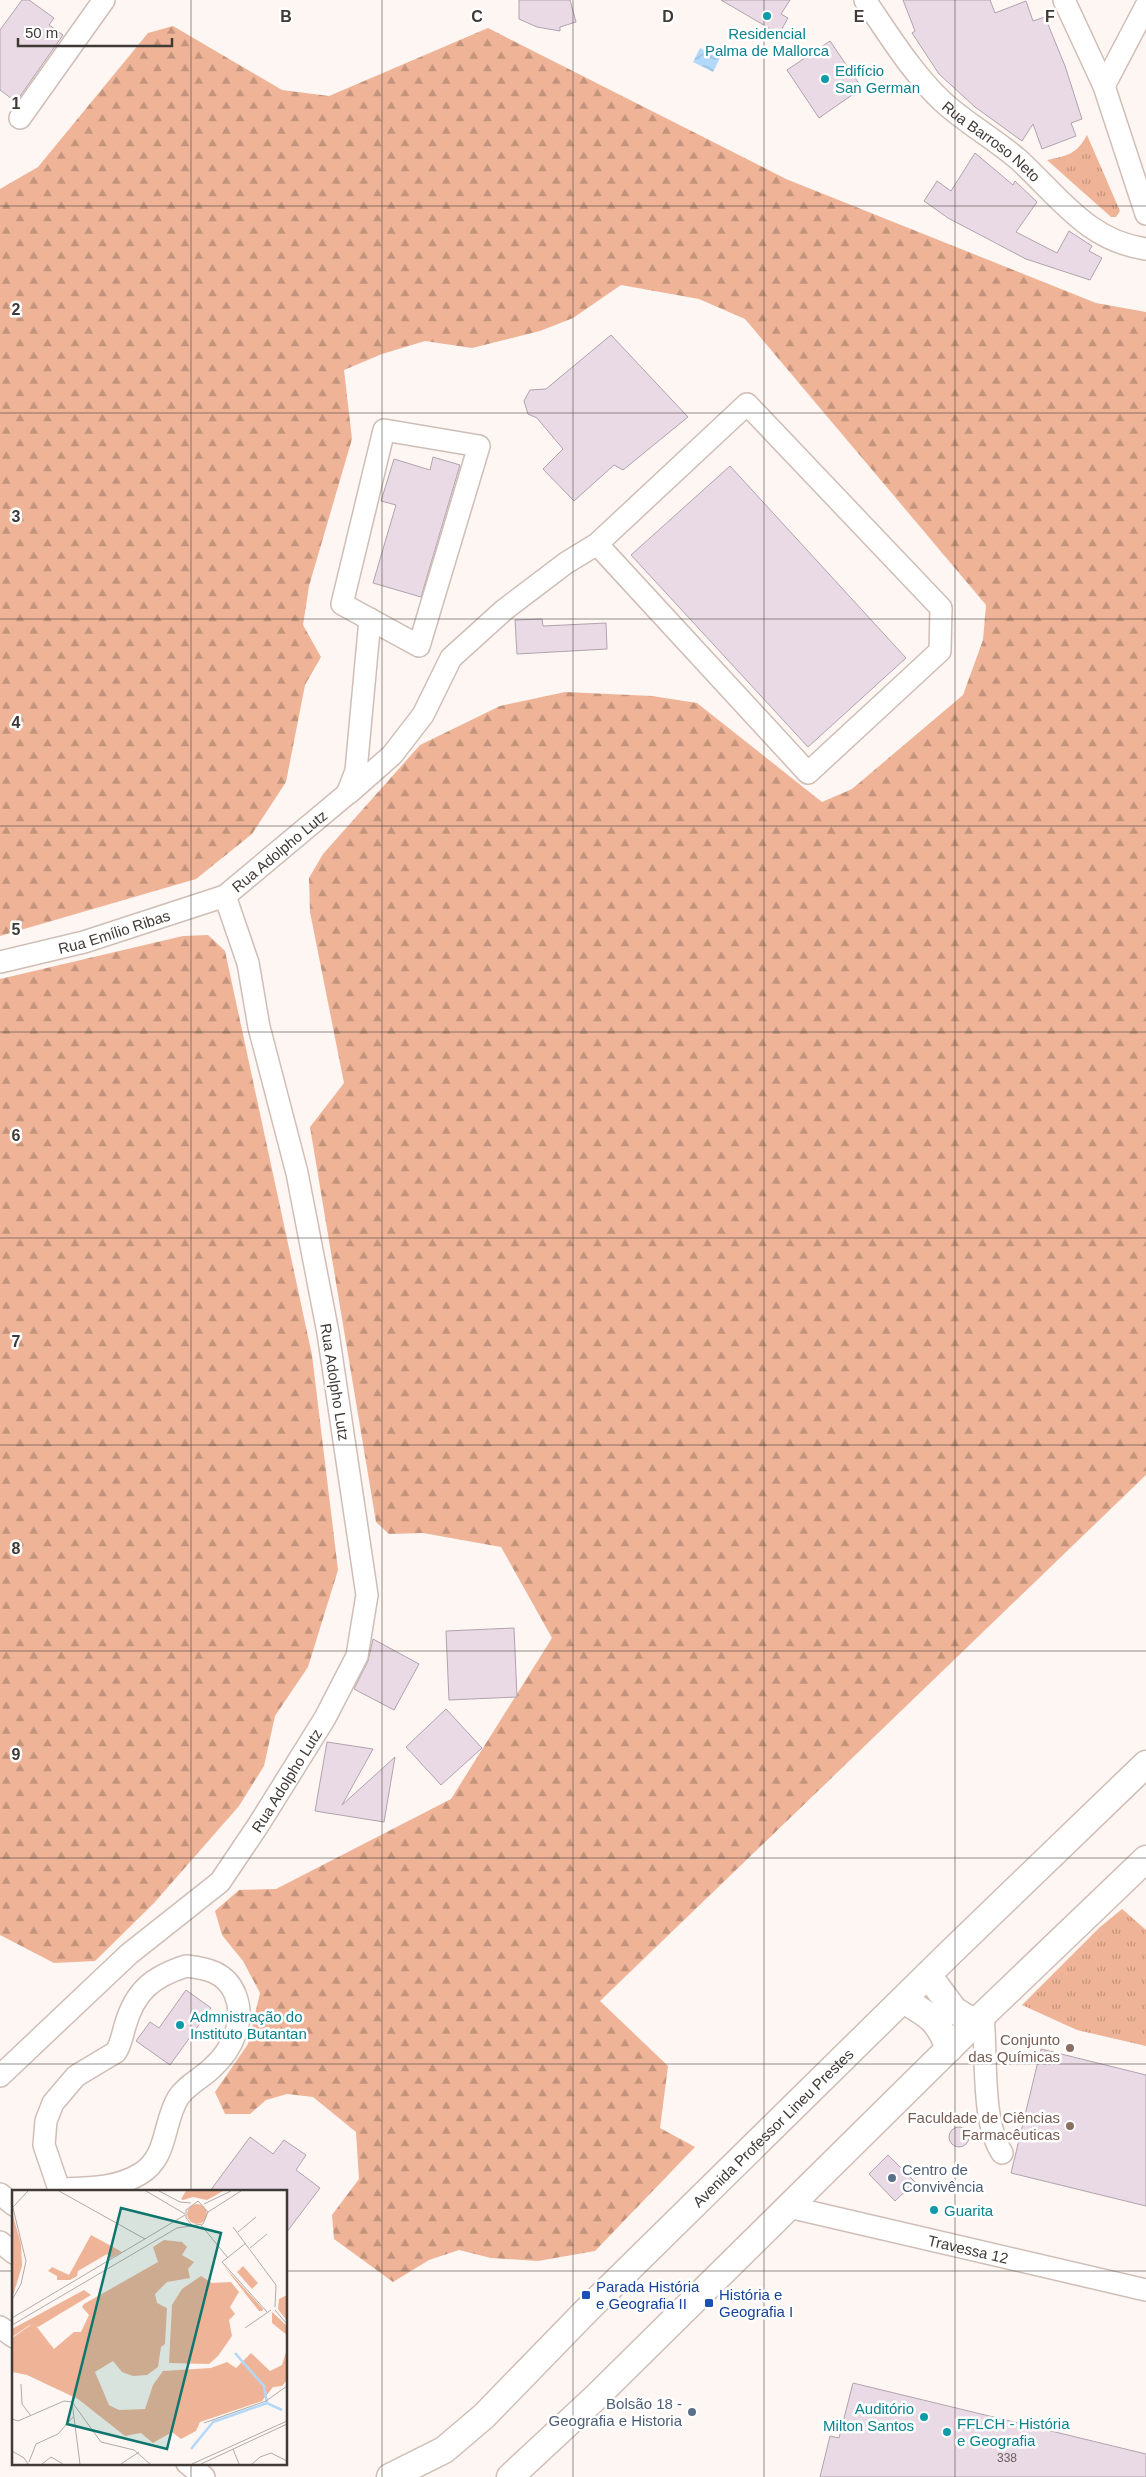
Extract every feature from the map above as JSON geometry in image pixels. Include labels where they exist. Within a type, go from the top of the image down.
[{"type":"main road","name":"Avenida Professor Lineu Prestes","points":[[390,2477],[444,2450],[484,2416],[588,2309],[1146,1764]]},
{"type":"main road","points":[[510,2477],[596,2397],[979,2019],[1146,1859]]},
{"type":"main road","points":[[928,1975],[954,2010],[979,2019]]},
{"type":"main road","points":[[903,2000],[932,2018],[942,2031],[949,2049]]},
{"type":"street","points":[[20,118],[104,0]]},
{"type":"street","name":"Rua Barroso Neto","points":[[865,0],[904,57],[941,100],[1018,159],[1066,208],[1102,236],[1132,247],[1146,249]]},
{"type":"street","points":[[1064,0],[1104,86],[1146,214]]},
{"type":"street","points":[[1104,86],[1146,6]]},
{"type":"street","points":[[347,794],[392,755],[418,722],[450,658],[504,610],[566,563],[597,544],[747,404],[941,608],[940,651],[808,774],[597,544]]},
{"type":"street","points":[[384,430],[479,446],[419,646],[370,619],[342,604],[384,430]]},
{"type":"street","name":"Rua Adolpho Lutz","points":[[0,2076],[130,1954],[220,1882],[259,1824],[325,1718],[357,1656],[367,1595],[328,1334],[297,1172],[259,1027],[248,963],[225,896],[347,794],[356,771],[370,619]]},
{"type":"street","name":"Rua Emílio Ribas","points":[[0,962],[84,942],[225,896]]},
{"type":"street","points":[[186,1966],[207,1968],[221,1975],[232,1987],[240,2006],[239,2023],[233,2040],[214,2067],[178,2098],[157,2156],[141,2174],[121,2183],[102,2188],[58,2190],[44,2145],[46,2121],[53,2103],[76,2076],[116,2052],[134,2002],[147,1985],[169,1972],[186,1966]]},
{"type":"street","points":[[979,2019],[989,2117],[995,2142],[1002,2153]]},
{"type":"street","points":[[0,2194],[12,2203]]},
{"type":"street","name":"Travessa 12","points":[[790,2207],[1146,2290]]},
{"type":"street","points":[[0,2327],[12,2336]]},
{"type":"street","points":[[188,2464],[204,2477]]},
{"type":"green space","points":[[173,26],[282,90],[329,96],[488,28],[786,179],[1096,303],[1146,312],[1146,1475],[600,2001],[668,2066],[660,2128],[695,2147],[595,2251],[538,2261],[491,2258],[459,2250],[429,2260],[393,2282],[334,2239],[332,2215],[359,2179],[356,2132],[313,2097],[287,2094],[266,2100],[250,2114],[225,2114],[215,2092],[248,2044],[260,1993],[243,1961],[222,1935],[215,1911],[239,1890],[276,1889],[451,1799],[552,1638],[501,1547],[423,1533],[389,1534],[376,1522],[310,1127],[344,1083],[310,912],[309,878],[323,854],[420,745],[500,706],[565,692],[652,696],[697,703],[822,802],[852,789],[963,695],[983,640],[986,605],[745,319],[699,299],[621,285],[573,318],[540,331],[472,348],[425,341],[382,354],[344,370],[352,439],[309,586],[303,625],[321,657],[305,685],[286,782],[252,834],[196,879],[0,936],[0,189],[38,167],[148,33]]},
{"type":"green space","points":[[1087,135],[1120,211],[1116,217],[1111,217],[1047,160],[1071,153]]},
{"type":"green space","points":[[208,935],[225,951],[312,1355],[338,1570],[308,1667],[275,1716],[264,1766],[239,1806],[154,1903],[95,1961],[54,1963],[0,1935],[0,979],[183,936]]},
{"type":"green space","points":[[1122,1909],[1146,1930],[1146,2046],[1077,2030],[1022,2005],[1099,1928]]},
{"type":"water","points":[[700,48],[720,58],[713,72],[693,62]]},
{"type":"building","points":[[22,0],[29,0],[54,18],[49,25],[63,35],[16,102],[0,90],[0,30]]},
{"type":"building","points":[[519,0],[570,0],[576,22],[560,27],[560,31],[537,27],[519,19]]},
{"type":"building","name":"Residencial Palma de Mallorca","points":[[721,0],[790,0],[781,14],[788,18],[779,34]]},
{"type":"building","points":[[903,0],[990,0],[995,13],[1026,1],[1033,21],[1045,17],[1065,66],[1082,119],[1071,123],[1076,136],[1042,149],[1033,124],[1022,141],[975,107],[939,74],[912,33],[915,31]]},
{"type":"building","name":"Edifício San German","points":[[830,41],[862,88],[819,118],[787,70]]},
{"type":"building","points":[[975,153],[1013,185],[1015,181],[1037,202],[1016,232],[1057,253],[1069,231],[1092,246],[1089,251],[1102,258],[1090,280],[1026,259],[948,218],[924,201],[937,181],[951,191]]},
{"type":"building","points":[[611,335],[688,417],[623,470],[614,465],[574,501],[543,469],[563,449],[537,418],[528,414],[524,401],[530,390],[546,389]]},
{"type":"building","points":[[433,457],[460,465],[421,597],[373,583],[396,505],[381,501],[394,459],[430,470]]},
{"type":"building","points":[[730,466],[906,658],[808,747],[631,555]]},
{"type":"building","points":[[542,619],[543,626],[606,623],[607,649],[517,654],[515,620]]},
{"type":"building","points":[[514,1628],[517,1697],[449,1700],[446,1631]]},
{"type":"building","points":[[373,1639],[419,1664],[394,1710],[354,1689],[368,1661]]},
{"type":"building","points":[[446,1709],[482,1748],[441,1785],[406,1747]]},
{"type":"building","points":[[327,1742],[373,1749],[342,1805],[395,1757],[384,1822],[315,1811]]},
{"type":"building","name":"Admnistração do Instituto Butantan","points":[[186,1990],[211,2008],[170,2065],[136,2041],[150,2022],[159,2028]]},
{"type":"building","name":"Faculdade de Ciências Farmacêuticas","points":[[1041,2049],[1146,2075],[1146,2206],[1011,2173]]},
{"type":"building","points":[[955,2127],[963,2127],[969,2133],[969,2141],[963,2147],[955,2147],[949,2141],[949,2133]]},
{"type":"building","points":[[250,2137],[273,2154],[284,2140],[306,2155],[296,2170],[320,2188],[288,2230],[288,2190],[211,2190]]},
{"type":"building","name":"Centro de Convivência","points":[[888,2155],[915,2182],[895,2201],[869,2174]]},
{"type":"building","name":"FFLCH - História e Geografia","points":[[853,2383],[1146,2454],[1146,2477],[820,2477],[830,2436],[839,2438]]},
{"type":"place","name":"Residencial Palma de Mallorca","points":[[767,16]]},
{"type":"place","name":"Edifício San German","points":[[825,79]]},
{"type":"place","name":"Admnistração do Instituto Butantan","points":[[180,2025]]},
{"type":"place","name":"Conjunto das Químicas","points":[[1070,2048]]},
{"type":"place","name":"Faculdade de Ciências Farmacêuticas","points":[[1070,2126]]},
{"type":"place","name":"Centro de Convivência","points":[[892,2178]]},
{"type":"place","name":"Guarita","points":[[934,2210]]},
{"type":"place","name":"Parada História e Geografia II","points":[[586,2295]]},
{"type":"place","name":"História e Geografia I","points":[[709,2303]]},
{"type":"place","name":"Bolsão 18 - Geografia e Historia","points":[[692,2412]]},
{"type":"place","name":"Auditório Milton Santos","points":[[924,2417]]},
{"type":"place","name":"FFLCH - História e Geografia","points":[[947,2432]]}]
